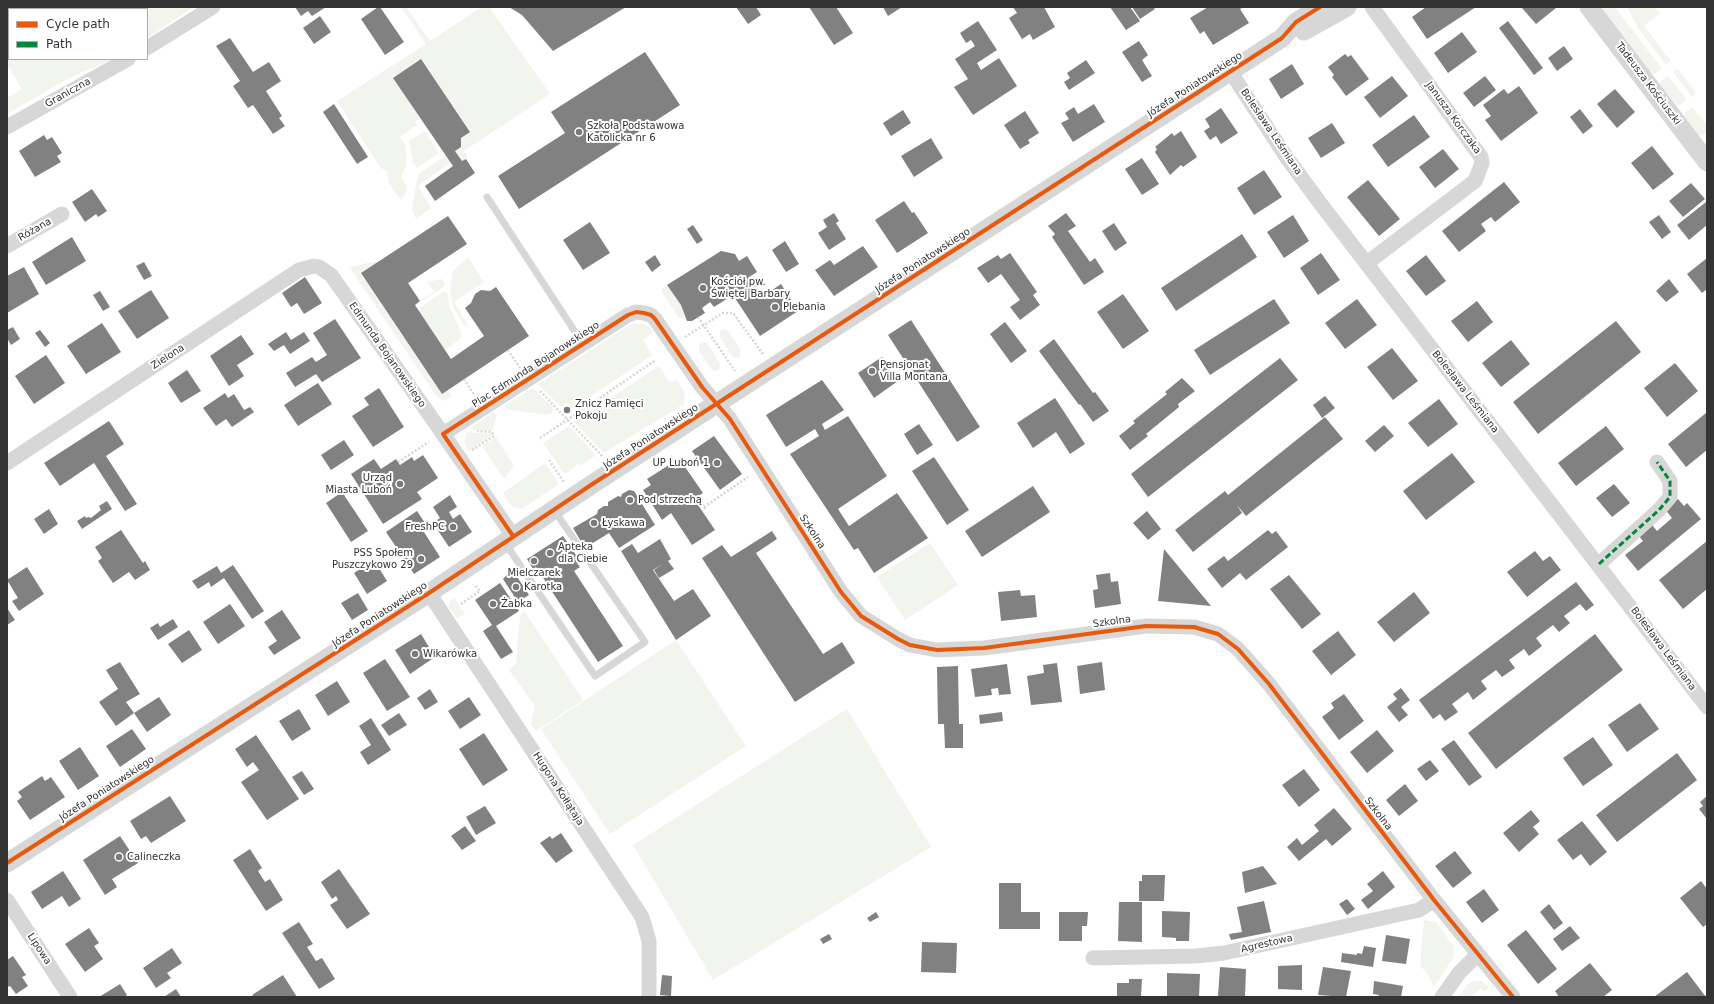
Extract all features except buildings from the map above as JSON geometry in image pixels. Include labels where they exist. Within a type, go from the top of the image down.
[{"type":"street","points":[[148,47],[213,7]]},
{"type":"street","name":"Józefa Poniatowskiego","points":[[1282,38],[1296,22],[1320,7]]},
{"type":"street","name":"Józefa Poniatowskiego","points":[[7,863],[429,593],[554,509],[1230,71],[1282,38],[1302,32],[1347,7]]},
{"type":"street","name":"Janusza Korczaka","points":[[1367,263],[1475,181],[1481,170],[1482,163],[1481,157],[1372,7]]},
{"type":"street","name":"Tadeusza Kościuszki","points":[[1589,7],[1707,162]]},
{"type":"street","name":"Graniczna","points":[[7,127],[126,60]]},
{"type":"street","name":"Bolesława Leśmiana","points":[[1230,71],[1299,174],[1707,707]]},
{"type":"street","name":"Różana","points":[[7,246],[62,214]]},
{"type":"street","name":"Zielona","points":[[7,463],[299,270],[314,266],[319,267],[331,275]]},
{"type":"street","name":"Edmunda Bojanowskiego","points":[[331,275],[436,438]]},
{"type":"street","name":"Plac Edmunda Bojanowskiego","points":[[436,438],[628,315],[636,312],[644,312],[651,315],[655,319],[702,387],[717,404]]},
{"type":"street","name":"Szkolna","points":[[717,404],[730,419],[846,599],[861,616],[874,626],[907,644],[936,650],[967,650],[1129,628],[1162,626],[1207,630],[1229,640],[1248,658],[1269,684],[1434,900],[1513,997]]},
{"type":"street","points":[[436,438],[509,539]]},
{"type":"street","points":[[1599,564],[1659,510],[1670,497],[1670,481],[1657,462]]},
{"type":"street","name":"Hugona Kołłątaja","points":[[429,593],[642,917],[649,941],[649,997]]},
{"type":"street","name":"Lipowa","points":[[7,900],[70,997]]},
{"type":"street","name":"Agrestowa","points":[[1094,958],[1196,956],[1224,953],[1419,910],[1434,900]]},
{"type":"street","points":[[1442,997],[1460,973],[1478,954]]},
{"type":"lane","points":[[487,197],[583,344]]},
{"type":"lane","points":[[509,539],[595,676],[645,642],[554,509]]},
{"type":"path","points":[[684,337],[723,312],[733,313],[765,358]]},
{"type":"path","points":[[698,317],[736,374]]},
{"type":"path","points":[[508,350],[520,367]]},
{"type":"path","points":[[540,438],[656,360]]},
{"type":"path","points":[[464,380],[475,396]]},
{"type":"path","points":[[555,405],[599,453]]},
{"type":"path","points":[[470,454],[469,452],[494,436],[493,434]]},
{"type":"path","points":[[398,462],[436,438]]},
{"type":"path","points":[[672,456],[679,468]]},
{"type":"path","points":[[549,460],[565,484]]},
{"type":"path","points":[[704,507],[755,472]]},
{"type":"path","points":[[698,497],[706,510]]},
{"type":"path","points":[[461,604],[480,591],[473,582]]},
{"type":"shaded area","points":[[7,7],[194,7],[148,37],[148,8],[8,8],[8,60],[111,60],[69,78],[7,114],[7,98],[22,89],[7,64]]},
{"type":"shaded area","points":[[401,7],[406,7],[430,41],[482,7],[489,7],[550,94],[464,151],[468,157],[462,161],[455,151],[461,147],[461,138],[470,131],[421,59],[394,77],[420,119],[415,122],[417,125],[400,137],[405,145],[406,156],[406,166],[401,177],[407,190],[403,198],[400,199],[389,184],[387,171],[381,168],[337,101],[426,44]]},
{"type":"shaded area","points":[[1604,7],[1615,7],[1662,69],[1651,74],[1603,10]]},
{"type":"shaded area","points":[[1627,7],[1653,7],[1660,13],[1644,26],[1671,61],[1666,65],[1638,28]]},
{"type":"shaded area","points":[[1678,69],[1696,93],[1692,97],[1673,72]]},
{"type":"shaded area","points":[[1668,76],[1687,100],[1678,106],[1660,85],[1661,81]]},
{"type":"shaded area","points":[[1692,107],[1707,125],[1707,132],[1703,135],[1698,136],[1684,116],[1685,113]]},
{"type":"shaded area","points":[[425,131],[439,153],[417,168],[413,162],[409,141]]},
{"type":"shaded area","points":[[446,155],[451,162],[418,186],[431,208],[416,219],[412,209],[417,178],[420,173]]},
{"type":"shaded area","points":[[468,257],[484,282],[454,302],[468,325],[465,327],[453,307],[450,290],[453,271]]},
{"type":"shaded area","points":[[380,261],[361,274],[442,394],[448,390],[452,396],[444,401],[437,397],[350,268],[357,265]]},
{"type":"shaded area","points":[[442,279],[445,286],[421,302],[420,301],[434,291],[427,282]]},
{"type":"shaded area","points":[[667,285],[681,305],[686,319],[679,318],[661,290]]},
{"type":"shaded area","points":[[444,291],[448,294],[449,306],[462,334],[459,340],[445,350],[418,309]]},
{"type":"shaded area","points":[[633,323],[647,325],[653,332],[643,340],[652,355],[572,409],[567,403],[561,407],[538,384]]},
{"type":"shaded area","points":[[722,329],[728,330],[741,351],[740,357],[734,358],[732,356],[720,337],[720,332]]},
{"type":"shaded area","points":[[704,342],[708,344],[720,364],[719,370],[714,371],[711,369],[699,351],[699,345]]},
{"type":"shaded area","points":[[659,366],[670,383],[676,379],[685,393],[684,404],[604,453],[574,422]]},
{"type":"shaded area","points":[[533,388],[551,406],[553,409],[552,413],[547,415],[505,409],[505,405]]},
{"type":"shaded area","points":[[493,412],[497,415],[492,431],[469,429]]},
{"type":"shaded area","points":[[569,426],[596,455],[580,466],[578,464],[567,473],[563,472],[543,443]]},
{"type":"shaded area","points":[[467,432],[491,434],[492,436],[468,451],[464,442]]},
{"type":"shaded area","points":[[496,437],[514,466],[504,479],[482,446]]},
{"type":"shaded area","points":[[545,463],[559,484],[522,509],[511,506],[503,493]]},
{"type":"shaded area","points":[[930,543],[958,585],[905,620],[877,577]]},
{"type":"shaded area","points":[[454,598],[465,614],[457,619],[448,606],[450,601]]},
{"type":"shaded area","points":[[525,612],[583,700],[536,731],[531,724],[535,706],[509,670],[516,664],[520,615]]},
{"type":"shaded area","points":[[676,640],[746,746],[610,834],[541,729]]},
{"type":"shaded area","points":[[847,709],[931,847],[713,980],[633,845]]},
{"type":"shaded area","points":[[1424,920],[1436,922],[1454,947],[1453,958],[1434,987],[1428,974],[1420,966]]},
{"type":"shaded area","points":[[1473,981],[1482,981],[1489,987],[1484,992],[1481,988],[1471,997],[1458,997],[1468,984]]},
{"type":"marked path","points":[[1599,564],[1659,510],[1670,497],[1670,481],[1657,462]]},
{"type":"cycle path","points":[[7,863],[429,593],[591,485],[1282,38],[1296,22],[1320,7]]},
{"type":"cycle path","points":[[513,536],[443,434],[628,315],[636,312],[651,315],[702,387],[730,419],[841,592],[861,616],[910,645],[937,650],[984,648],[1146,626],[1194,627],[1218,634],[1238,649],[1269,684],[1434,900],[1513,997]]},
{"type":"place","name":"Szkoła Podstawowa Katolicka nr 6","points":[[579,132]]},
{"type":"place","name":"Kościół pw. Świętej Barbary","points":[[703,288]]},
{"type":"place","name":"Plebania","points":[[775,307]]},
{"type":"place","name":"Pensjonat Villa Montana","points":[[872,371]]},
{"type":"place","name":"Znicz Pamięci Pokoju","points":[[567,410]]},
{"type":"place","name":"UP Luboń 1","points":[[717,463]]},
{"type":"place","name":"Urząd Miasta Luboń","points":[[400,484]]},
{"type":"place","name":"Pod strzechą","points":[[630,500]]},
{"type":"place","name":"Łyskawa","points":[[594,523]]},
{"type":"place","name":"FreshPC","points":[[453,527]]},
{"type":"place","name":"Apteka dla Ciebie","points":[[550,553]]},
{"type":"place","name":"PSS Społem Puszczykowo 29","points":[[421,559]]},
{"type":"place","name":"Mielczarek","points":[[534,561]]},
{"type":"place","name":"Karotka","points":[[516,587]]},
{"type":"place","name":"Żabka","points":[[493,604]]},
{"type":"place","name":"Wikarówka","points":[[415,654]]},
{"type":"place","name":"Calineczka","points":[[119,857]]}]
